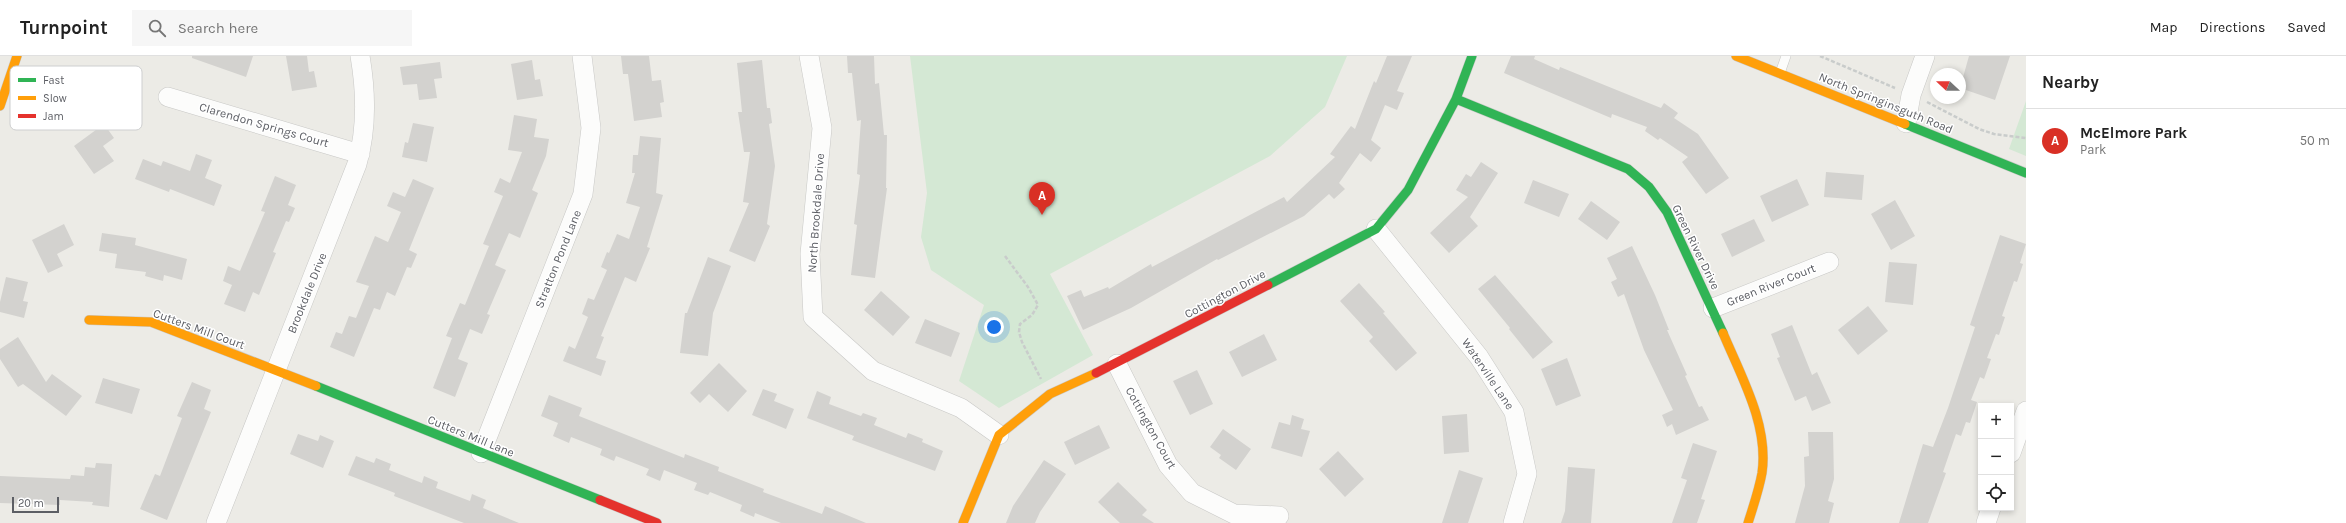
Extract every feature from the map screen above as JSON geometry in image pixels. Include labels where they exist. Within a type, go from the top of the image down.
[{"type":"street","points":[[14,66],[17,56]]},
{"type":"street","name":"Brookdale Drive","points":[[216,523],[351,182],[360,154],[366,88],[360,56]]},
{"type":"street","name":"Stratton Pond Lane","points":[[481,453],[583,194],[591,128],[582,56]]},
{"type":"street","name":"North Brookdale Drive","points":[[809,56],[822,128],[810,254],[812,317],[873,370],[961,408],[999,435]]},
{"type":"street","name":"Cottington Drive","points":[[963,523],[999,435],[1050,394],[1117,364],[1376,229],[1408,190],[1456,99],[1472,56]]},
{"type":"street","name":"North Springinsguth Road","points":[[1736,56],[1906,123],[2026,173]]},
{"type":"street","points":[[1906,123],[1911,96],[1924,56]]},
{"type":"street","points":[[0,106],[10,77]]},
{"type":"street","name":"Clarendon Springs Court","points":[[168,97],[360,154]]},
{"type":"street","name":"Green River Drive","points":[[1456,99],[1628,169],[1649,187],[1667,212],[1713,308],[1754,408],[1760,429],[1763,447],[1762,473],[1748,523]]},
{"type":"street","name":"Waterville Lane","points":[[1376,229],[1480,357],[1514,412],[1527,474],[1513,523]]},
{"type":"street","name":"Green River Court","points":[[1713,308],[1829,262]]},
{"type":"street","name":"Cutters Mill Court","points":[[89,320],[151,322],[276,370]]},
{"type":"street","name":"Cottington Court","points":[[1117,364],[1168,465],[1192,493],[1234,514],[1278,516]]},
{"type":"street","name":"Cutters Mill Lane","points":[[276,370],[657,523]]},
{"type":"street","points":[[2014,445],[2026,411]]},
{"type":"street","points":[[1986,523],[1990,511]]},
{"type":"lane","points":[[1780,73],[1786,56]]},
{"type":"path","points":[[1005,256],[1028,287],[1038,305],[1032,314],[1020,324],[1019,332],[1041,380]]},
{"type":"green space","points":[[910,56],[1347,56],[1325,107],[1270,156],[1050,274],[1093,355],[999,408],[959,381],[984,305],[931,270],[921,237],[927,193]]},
{"type":"green space","points":[[2026,101],[2026,156],[2009,149]]},
{"type":"building","points":[[192,56],[253,56],[246,77],[192,58]]},
{"type":"building","points":[[286,56],[307,56],[309,72],[314,71],[317,87],[292,91]]},
{"type":"building","points":[[621,56],[649,56],[652,81],[661,80],[664,102],[660,103],[662,117],[634,121],[628,74],[623,74]]},
{"type":"building","points":[[847,56],[874,56],[875,84],[879,83],[884,135],[887,135],[887,188],[875,278],[851,275],[857,225],[854,224],[860,175],[857,174],[861,120],[857,121],[852,73],[848,73]]},
{"type":"building","points":[[1387,56],[1412,56],[1397,91],[1404,93],[1397,110],[1385,105],[1371,140],[1381,148],[1371,162],[1360,153],[1339,183],[1345,189],[1334,199],[1329,194],[1304,216],[1218,260],[1217,259],[1131,308],[1083,330],[1067,296],[1081,290],[1084,297],[1108,287],[1109,289],[1151,264],[1152,267],[1284,197],[1287,202],[1335,157],[1330,154],[1351,126],[1355,129],[1374,81],[1376,83]]},
{"type":"building","points":[[1511,56],[1535,56],[1534,59],[1559,70],[1560,67],[1661,108],[1664,103],[1678,113],[1674,118],[1698,134],[1729,178],[1706,194],[1682,162],[1688,157],[1660,138],[1658,140],[1645,131],[1647,127],[1612,114],[1611,118],[1504,73]]},
{"type":"building","points":[[1969,56],[2010,56],[1995,100],[1966,90],[1966,68]]},
{"type":"building","points":[[532,60],[535,80],[540,79],[543,96],[517,100],[511,64]]},
{"type":"building","points":[[762,60],[767,108],[770,108],[772,123],[769,124],[775,166],[767,224],[770,226],[755,262],[729,251],[749,203],[743,202],[750,152],[744,152],[738,112],[742,112],[737,63]]},
{"type":"building","points":[[440,62],[442,78],[434,79],[437,98],[419,100],[417,84],[403,85],[400,67]]},
{"type":"building","points":[[514,115],[537,119],[534,137],[549,139],[546,156],[532,190],[538,193],[520,238],[509,233],[495,265],[506,270],[487,314],[490,315],[482,334],[470,329],[458,359],[468,363],[455,397],[433,388],[452,338],[446,336],[460,303],[465,305],[489,246],[483,244],[503,196],[494,192],[500,178],[510,183],[522,152],[508,150]]},
{"type":"building","points":[[413,123],[434,127],[427,162],[402,157],[405,142],[408,143]]},
{"type":"building","points":[[96,130],[108,130],[114,138],[103,146],[114,161],[94,174],[74,146]]},
{"type":"building","points":[[640,136],[661,138],[656,193],[663,195],[647,247],[650,248],[636,282],[625,277],[601,336],[604,337],[596,358],[606,361],[601,376],[563,361],[569,346],[575,349],[588,317],[582,314],[588,298],[594,300],[607,270],[601,267],[607,252],[609,253],[617,234],[629,239],[640,207],[626,203],[635,173],[632,173],[633,155],[638,155]]},
{"type":"building","points":[[196,154],[212,160],[205,178],[222,185],[214,206],[170,189],[169,192],[135,179],[143,159],[161,166],[163,161],[190,171]]},
{"type":"building","points":[[1481,162],[1498,173],[1470,217],[1478,226],[1449,253],[1430,233],[1468,197],[1456,190],[1466,174],[1471,177]]},
{"type":"building","points":[[1826,172],[1864,175],[1862,200],[1824,197]]},
{"type":"building","points":[[275,176],[296,185],[288,205],[295,208],[289,222],[286,221],[273,252],[276,253],[259,295],[253,292],[245,312],[224,304],[232,285],[223,281],[228,266],[240,271],[265,212],[261,211]]},
{"type":"building","points":[[413,179],[434,188],[409,250],[417,254],[411,268],[407,267],[395,296],[387,292],[380,310],[374,308],[354,357],[330,347],[336,332],[342,334],[349,316],[356,318],[369,286],[356,282],[375,236],[388,242],[401,212],[387,206],[393,192],[405,197]]},
{"type":"building","points":[[1797,179],[1809,205],[1772,222],[1760,196]]},
{"type":"building","points":[[1533,180],[1569,194],[1559,217],[1524,203]]},
{"type":"building","points":[[1895,200],[1915,236],[1891,250],[1871,214]]},
{"type":"building","points":[[1591,201],[1620,222],[1607,240],[1578,219]]},
{"type":"building","points":[[1754,219],[1765,241],[1732,257],[1721,234]]},
{"type":"building","points":[[64,224],[74,245],[57,254],[63,266],[48,273],[32,240]]},
{"type":"building","points":[[102,233],[136,238],[135,245],[187,259],[182,280],[164,275],[163,281],[145,276],[146,272],[115,268],[117,254],[99,251]]},
{"type":"building","points":[[2000,235],[2026,244],[2020,263],[2023,264],[2017,282],[2014,281],[2002,316],[2005,317],[1999,335],[1996,334],[1987,358],[1991,359],[1984,379],[1980,377],[1971,400],[1977,402],[1970,423],[1966,422],[1961,436],[1956,434],[1943,472],[1946,473],[1928,523],[1899,523],[1923,444],[1933,447],[1948,408],[1975,327],[1970,325]]},
{"type":"building","points":[[1632,246],[1655,295],[1669,330],[1667,330],[1687,375],[1685,376],[1699,407],[1702,406],[1709,420],[1676,435],[1672,424],[1667,427],[1662,415],[1673,410],[1644,350],[1624,294],[1618,297],[1611,282],[1617,279],[1607,258]]},
{"type":"building","points":[[708,257],[731,266],[713,313],[708,356],[680,353],[685,313],[687,313]]},
{"type":"building","points":[[1889,262],[1917,264],[1913,305],[1885,302]]},
{"type":"building","points":[[1495,275],[1553,342],[1533,359],[1478,289]]},
{"type":"building","points":[[6,277],[28,282],[23,301],[28,302],[24,318],[0,312],[0,302]]},
{"type":"building","points":[[1359,283],[1385,312],[1383,313],[1417,353],[1396,371],[1369,341],[1373,337],[1340,301]]},
{"type":"building","points":[[881,291],[910,317],[893,336],[864,310]]},
{"type":"building","points":[[1868,306],[1888,331],[1858,355],[1838,330]]},
{"type":"building","points":[[925,319],[960,333],[951,357],[915,343]]},
{"type":"building","points":[[1792,325],[1812,375],[1817,372],[1831,403],[1812,411],[1806,396],[1795,401],[1777,358],[1780,357],[1771,334]]},
{"type":"building","points":[[1264,334],[1277,360],[1242,377],[1229,352]]},
{"type":"building","points":[[18,337],[46,382],[52,374],[82,396],[66,416],[23,384],[18,387],[0,359],[0,349]]},
{"type":"building","points":[[1567,358],[1581,396],[1556,406],[1541,369]]},
{"type":"building","points":[[719,363],[747,391],[728,412],[709,394],[700,403],[690,393]]},
{"type":"building","points":[[1197,370],[1213,404],[1190,415],[1173,381]]},
{"type":"building","points":[[103,378],[140,389],[132,414],[95,403]]},
{"type":"building","points":[[192,382],[211,390],[204,409],[211,412],[167,520],[140,509],[155,474],[160,476],[182,418],[177,416]]},
{"type":"building","points":[[763,389],[777,394],[774,401],[794,409],[786,429],[752,415]]},
{"type":"building","points":[[817,391],[831,397],[829,404],[861,416],[863,413],[877,418],[874,425],[906,438],[908,433],[923,439],[922,442],[943,451],[935,471],[852,440],[854,436],[807,418]]},
{"type":"building","points":[[549,395],[582,408],[579,416],[684,458],[685,454],[719,467],[718,471],[764,489],[763,492],[822,514],[825,506],[866,523],[781,523],[755,513],[754,517],[740,511],[742,505],[710,492],[708,495],[694,490],[697,483],[664,470],[660,481],[646,475],[649,469],[616,456],[614,461],[600,455],[602,449],[571,437],[569,443],[553,436],[558,423],[541,416]]},
{"type":"building","points":[[1467,414],[1469,452],[1444,454],[1442,416]]},
{"type":"building","points":[[1292,415],[1304,419],[1301,429],[1310,431],[1302,457],[1271,448],[1279,422],[1290,425]]},
{"type":"building","points":[[1099,425],[1110,448],[1075,465],[1064,442]]},
{"type":"building","points":[[1223,429],[1251,449],[1236,470],[1219,458],[1221,455],[1210,447]]},
{"type":"building","points":[[1808,432],[1833,432],[1834,479],[1828,501],[1834,503],[1829,523],[1795,523],[1805,486],[1804,457],[1809,456]]},
{"type":"building","points":[[298,434],[318,441],[320,435],[334,441],[323,468],[290,454]]},
{"type":"building","points":[[1693,443],[1717,451],[1701,499],[1705,500],[1697,523],[1672,523],[1687,480],[1681,478]]},
{"type":"building","points":[[1338,451],[1364,479],[1345,497],[1319,469]]},
{"type":"building","points":[[356,456],[374,463],[376,458],[391,464],[389,470],[422,483],[424,476],[438,482],[436,488],[470,501],[472,494],[486,500],[483,508],[519,523],[464,523],[394,496],[395,493],[348,475]]},
{"type":"building","points":[[1044,460],[1066,474],[1040,512],[1035,523],[1006,523],[1013,506]]},
{"type":"building","points":[[96,463],[112,464],[109,507],[92,505],[93,502],[60,500],[60,505],[0,503],[0,476],[70,479],[71,475],[84,476],[85,467],[95,468]]},
{"type":"building","points":[[1568,467],[1595,469],[1591,523],[1561,523],[1565,511]]},
{"type":"building","points":[[1459,470],[1483,478],[1468,523],[1442,523]]},
{"type":"building","points":[[1118,482],[1147,510],[1142,515],[1154,523],[1120,523],[1098,502]]},
{"type":"traffic: fast","points":[[1268,285],[1376,229],[1408,190],[1456,99],[1472,56]]},
{"type":"traffic: fast","points":[[1456,99],[1628,169],[1649,187],[1667,212],[1723,333]]},
{"type":"traffic: fast","points":[[1905,124],[2026,173]]},
{"type":"traffic: fast","points":[[316,386],[600,500]]},
{"type":"traffic: slow","points":[[14,66],[17,56]]},
{"type":"traffic: slow","points":[[1736,56],[1905,124]]},
{"type":"traffic: slow","points":[[0,106],[10,77]]},
{"type":"traffic: slow","points":[[89,320],[151,322],[316,386]]},
{"type":"traffic: slow","points":[[1723,333],[1752,401],[1761,437],[1763,455],[1762,473],[1758,492],[1748,523]]},
{"type":"traffic: slow","points":[[963,523],[999,435],[1050,394],[1096,373]]},
{"type":"traffic: jam","points":[[1096,373],[1268,285]]},
{"type":"traffic: jam","points":[[600,500],[657,523]]},
{"type":"place","name":"McElmore Park","points":[[1042,215]]}]
